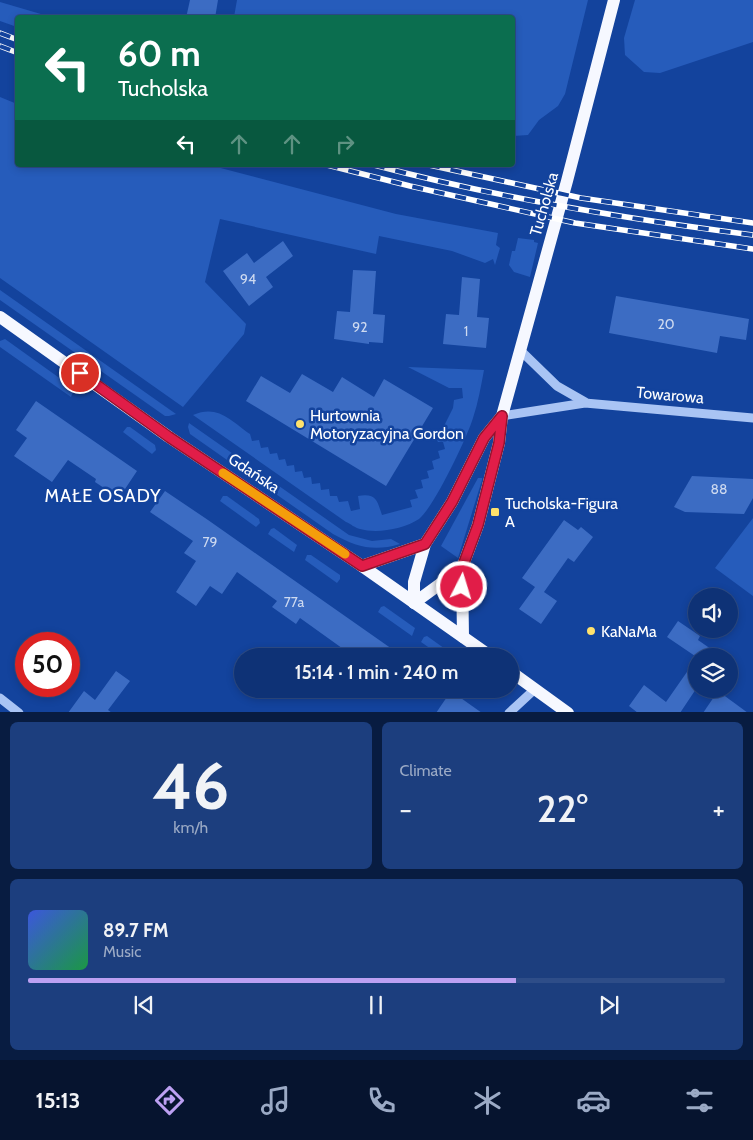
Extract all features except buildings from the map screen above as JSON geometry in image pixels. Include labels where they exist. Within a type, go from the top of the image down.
[{"type":"main road","name":"Tucholska","points":[[463,637],[462,568],[478,525],[499,443],[502,416],[567,181],[614,0]]},
{"type":"main road","name":"Gdańska","points":[[0,317],[169,437],[362,566],[479,648]]},
{"type":"main road","name":"Tucholska","points":[[414,603],[414,582],[425,544],[452,502],[484,438],[502,416]]},
{"type":"main road","points":[[362,566],[425,544]]},
{"type":"main road","points":[[414,603],[462,568]]},
{"type":"main road","points":[[519,677],[568,712]]},
{"type":"street","name":"Towarowa","points":[[521,351],[557,386],[585,402]]},
{"type":"street","name":"Towarowa","points":[[502,416],[585,402],[753,418]]},
{"type":"street","points":[[509,712],[536,689]]},
{"type":"street","points":[[0,698],[19,712]]},
{"type":"shaded area","points":[[237,0],[588,0],[565,94],[558,106],[539,120],[528,135],[515,136],[515,15],[234,15]]},
{"type":"shaded area","points":[[635,0],[753,0],[753,42],[660,73],[644,72],[625,55],[624,38]]},
{"type":"shaded area","points":[[0,2],[44,15],[15,15],[15,26],[0,21]]},
{"type":"shaded area","points":[[0,97],[15,103],[15,167],[217,167],[396,214],[498,233],[496,245],[500,248],[495,265],[493,259],[485,263],[452,251],[379,236],[376,254],[220,219],[205,282],[246,324],[244,334],[183,407],[0,278]]},
{"type":"shaded area","points":[[518,238],[534,240],[534,242],[538,243],[530,277],[514,272],[509,265],[512,251],[515,251]]},
{"type":"shaded area","points":[[0,290],[176,414],[165,416],[0,300]]},
{"type":"shaded area","points":[[5,339],[72,387],[71,397],[0,347],[0,341]]},
{"type":"shaded area","points":[[408,367],[484,370],[470,428],[441,487],[419,519],[398,528],[374,531],[355,527],[193,415],[210,412],[230,419],[250,434],[252,441],[259,440],[261,448],[268,447],[270,454],[277,453],[279,460],[285,459],[287,466],[294,465],[295,472],[302,471],[304,478],[311,477],[312,484],[320,483],[321,490],[329,489],[330,496],[337,496],[339,502],[348,501],[351,511],[360,509],[358,496],[364,495],[375,499],[382,515],[412,507],[410,500],[418,498],[415,490],[423,488],[421,480],[429,478],[427,471],[434,469],[432,461],[440,458],[438,451],[445,449],[443,442],[438,442],[437,440],[453,408],[454,400],[463,398],[462,388],[449,388]]},
{"type":"shaded area","points":[[189,423],[349,535],[372,541],[391,539],[400,544],[382,548],[365,547],[333,534],[190,434]]},
{"type":"shaded area","points":[[127,427],[130,427],[155,445],[156,450],[152,454],[123,432]]},
{"type":"shaded area","points":[[478,478],[482,478],[482,480],[458,558],[441,546]]},
{"type":"shaded area","points":[[223,496],[227,496],[259,519],[260,523],[256,527],[220,501]]},
{"type":"shaded area","points":[[753,518],[753,596],[715,568]]},
{"type":"shaded area","points":[[274,528],[297,545],[294,552],[268,534]]},
{"type":"shaded area","points":[[307,555],[311,555],[340,575],[337,583],[305,560]]},
{"type":"shaded area","points":[[384,606],[415,628],[412,636],[378,612]]},
{"type":"shaded area","points":[[427,636],[444,648],[430,648],[421,642]]},
{"type":"railway","points":[[0,33],[15,39]]},
{"type":"railway","points":[[0,46],[15,52]]},
{"type":"railway","points":[[335,167],[575,223],[753,249]]},
{"type":"railway","points":[[382,167],[468,188],[562,206],[753,235]]},
{"type":"railway","points":[[438,167],[581,198],[753,223]]},
{"type":"slow traffic","points":[[223,473],[345,554]]},
{"type":"place","name":"Hurtownia Motoryzacyjna Gordon","points":[[300,424]]},
{"type":"place","name":"Tucholska-Figura A","points":[[495,512]]},
{"type":"place","name":"KaNaMa","points":[[591,631]]},
{"type":"district","name":"MAŁE OSADY","points":[[103,496]]},
{"type":"route","points":[[80,373],[169,437],[362,566],[425,544],[452,502],[484,438],[502,416],[499,443],[478,525],[462,568],[462,587]]}]
